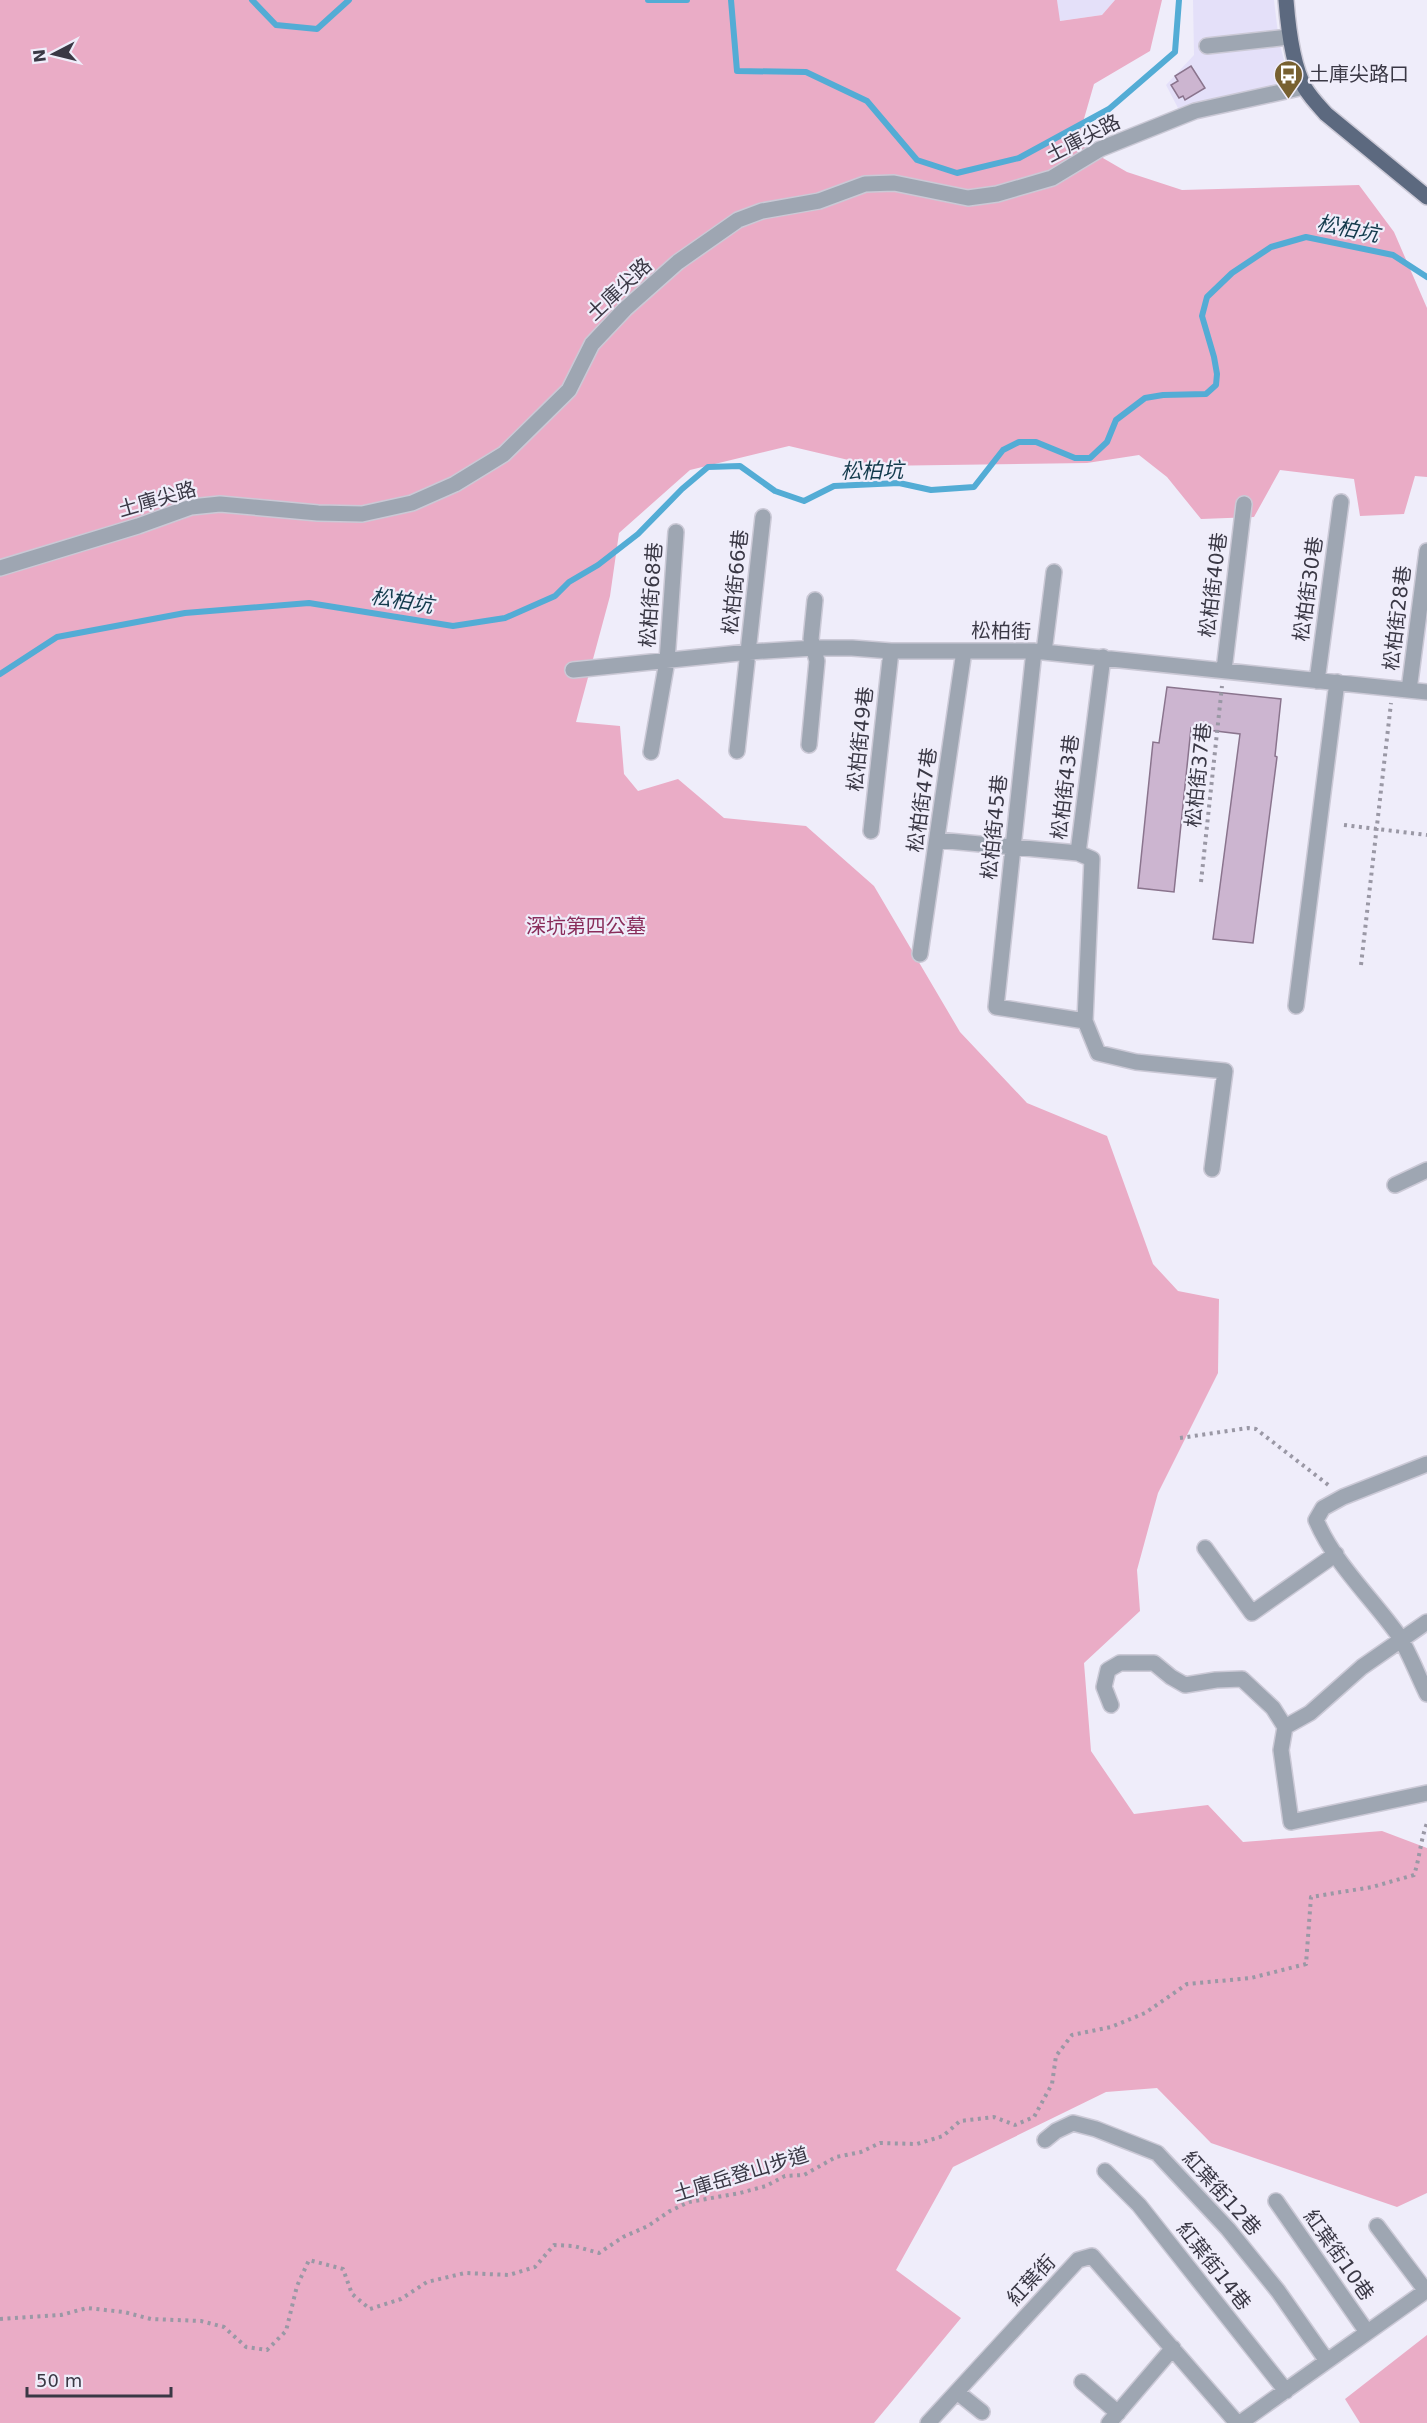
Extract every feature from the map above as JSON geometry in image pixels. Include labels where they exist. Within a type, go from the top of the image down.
[{"type":"main road","points":[[1286,0],[1289,37],[1304,87],[1326,114],[1427,196]]},
{"type":"street","points":[[1207,46],[1289,37]]},
{"type":"street","name":"土庫尖路","points":[[0,568],[138,526],[191,507],[220,504],[318,513],[362,514],[412,503],[455,484],[504,454],[569,390],[591,344],[625,309],[678,262],[738,220],[762,211],[819,201],[865,184],[894,183],[968,198],[997,194],[1052,178],[1100,149],[1195,111],[1304,87]]},
{"type":"street","name":"松柏街30巷","points":[[1317,681],[1341,502]]},
{"type":"street","name":"松柏街40巷","points":[[1224,670],[1244,504]]},
{"type":"street","name":"松柏街66巷","points":[[737,752],[763,518]]},
{"type":"street","name":"松柏街68巷","points":[[651,752],[667,661],[676,532]]},
{"type":"street","name":"松柏街28巷","points":[[1409,690],[1427,551]]},
{"type":"street","name":"松柏街45巷","points":[[1054,572],[1039,652],[1012,847],[996,1007],[1085,1021]]},
{"type":"street","points":[[808,745],[817,661],[811,639],[815,600]]},
{"type":"street","name":"松柏街","points":[[573,670],[749,652],[814,648],[1039,652],[1427,692]]},
{"type":"street","name":"松柏街49巷","points":[[871,831],[891,651]]},
{"type":"street","name":"松柏街47巷","points":[[920,954],[963,651]]},
{"type":"street","name":"松柏街43巷","points":[[1085,1021],[1092,859],[1078,853],[1103,657]]},
{"type":"street","points":[[1296,1006],[1337,682]]},
{"type":"street","points":[[937,840],[1078,853]]},
{"type":"street","points":[[1085,1021],[1098,1053],[1136,1062],[1224,1071],[1212,1169]]},
{"type":"street","points":[[1395,1185],[1427,1170]]},
{"type":"street","points":[[1427,1464],[1343,1497],[1323,1508],[1316,1520],[1336,1554],[1400,1639],[1427,1694]]},
{"type":"street","points":[[1205,1548],[1252,1613],[1336,1554]]},
{"type":"street","points":[[1285,1727],[1310,1713],[1362,1667],[1427,1622]]},
{"type":"street","points":[[1110,1705],[1104,1688],[1108,1670],[1120,1663],[1154,1663],[1185,1685],[1242,1679],[1273,1708],[1285,1727],[1281,1750],[1291,1822],[1427,1793]]},
{"type":"street","name":"紅葉街12巷","points":[[1044,2140],[1073,2123],[1096,2129],[1156,2152],[1228,2229],[1278,2291],[1327,2361]]},
{"type":"street","name":"紅葉街14巷","points":[[1105,2171],[1139,2205],[1286,2391]]},
{"type":"street","name":"紅葉街10巷","points":[[1276,2201],[1367,2332]]},
{"type":"street","points":[[1377,2226],[1426,2290]]},
{"type":"street","name":"紅葉街","points":[[928,2423],[1078,2260],[1092,2256],[1238,2423],[1426,2290]]},
{"type":"street","points":[[1082,2382],[1114,2418],[1173,2348]]},
{"type":"street","points":[[957,2392],[982,2412]]},
{"type":"path","name":"松柏街37巷","points":[[1201,882],[1224,670]]},
{"type":"path","points":[[1361,965],[1392,688]]},
{"type":"path","points":[[1344,825],[1427,835]]},
{"type":"path","points":[[1180,1438],[1248,1428],[1256,1429],[1343,1497]]},
{"type":"path","name":"土庫岳登山步道","points":[[0,2319],[62,2315],[87,2308],[123,2312],[151,2319],[201,2321],[224,2327],[246,2347],[267,2350],[286,2331],[297,2286],[309,2260],[343,2269],[352,2294],[370,2309],[401,2299],[427,2282],[465,2273],[509,2275],[535,2267],[554,2245],[574,2246],[599,2253],[623,2237],[648,2226],[670,2211],[689,2202],[766,2186],[785,2176],[804,2175],[836,2157],[861,2152],[880,2143],[917,2144],[944,2136],[960,2121],[994,2117],[1016,2125],[1034,2117],[1052,2085],[1056,2056],[1072,2035],[1111,2026],[1146,2013],[1187,1984],[1251,1978],[1306,1964],[1311,1897],[1372,1887],[1414,1875],[1419,1843],[1427,1823]]},
{"type":"shaded area","points":[[1057,0],[1115,0],[1102,15],[1059,21]]},
{"type":"shaded area","points":[[1193,0],[1274,0],[1279,42],[1288,74],[1283,86],[1178,108],[1166,85],[1194,55]]},
{"type":"green space","name":"深坑第四公墓","points":[[0,0],[1057,0],[1060,21],[1102,15],[1115,0],[1162,0],[1150,51],[1094,84],[1077,143],[1127,172],[1182,190],[1359,185],[1394,232],[1427,308],[1427,477],[1415,476],[1404,514],[1360,516],[1354,479],[1280,470],[1254,517],[1201,519],[1167,477],[1139,455],[1087,463],[874,466],[789,446],[690,470],[619,533],[610,596],[576,722],[620,726],[624,774],[638,791],[678,779],[724,818],[806,826],[874,886],[960,1032],[1027,1103],[1107,1136],[1153,1264],[1178,1291],[1219,1299],[1218,1373],[1158,1493],[1137,1570],[1140,1611],[1084,1663],[1091,1751],[1134,1814],[1208,1805],[1243,1842],[1382,1831],[1427,1848],[1427,2193],[1397,2207],[1211,2143],[1157,2088],[1106,2092],[953,2167],[896,2270],[961,2318],[874,2423],[0,2423]]},
{"type":"green space","points":[[1427,2335],[1427,2423],[1360,2423],[1345,2399]]},
{"type":"building","points":[[1191,66],[1205,88],[1185,100],[1183,96],[1179,98],[1171,85],[1178,81],[1175,76]]},
{"type":"building","points":[[1167,687],[1281,699],[1275,756],[1277,757],[1253,943],[1213,939],[1240,734],[1191,728],[1174,892],[1138,888],[1153,742],[1159,743]]},
{"type":"waterway","points":[[252,0],[276,25],[317,29],[349,0]]},
{"type":"waterway","points":[[648,0],[687,0]]},
{"type":"waterway","points":[[731,0],[737,71],[806,72],[867,101],[917,160],[957,173],[1019,158],[1109,109],[1175,52],[1179,0]]},
{"type":"waterway","name":"松柏坑","points":[[0,674],[57,637],[185,613],[309,603],[453,626],[505,618],[555,596],[569,582],[598,565],[638,534],[682,489],[708,467],[740,466],[775,491],[804,501],[834,486],[899,483],[931,490],[974,487],[1003,450],[1019,442],[1036,442],[1075,458],[1090,458],[1107,442],[1116,420],[1145,398],[1163,395],[1206,394],[1216,385],[1214,357],[1202,316],[1207,297],[1232,273],[1271,247],[1306,237],[1393,255],[1427,277]]},
{"type":"place","name":"土庫尖路口","points":[[1288,100]]}]
